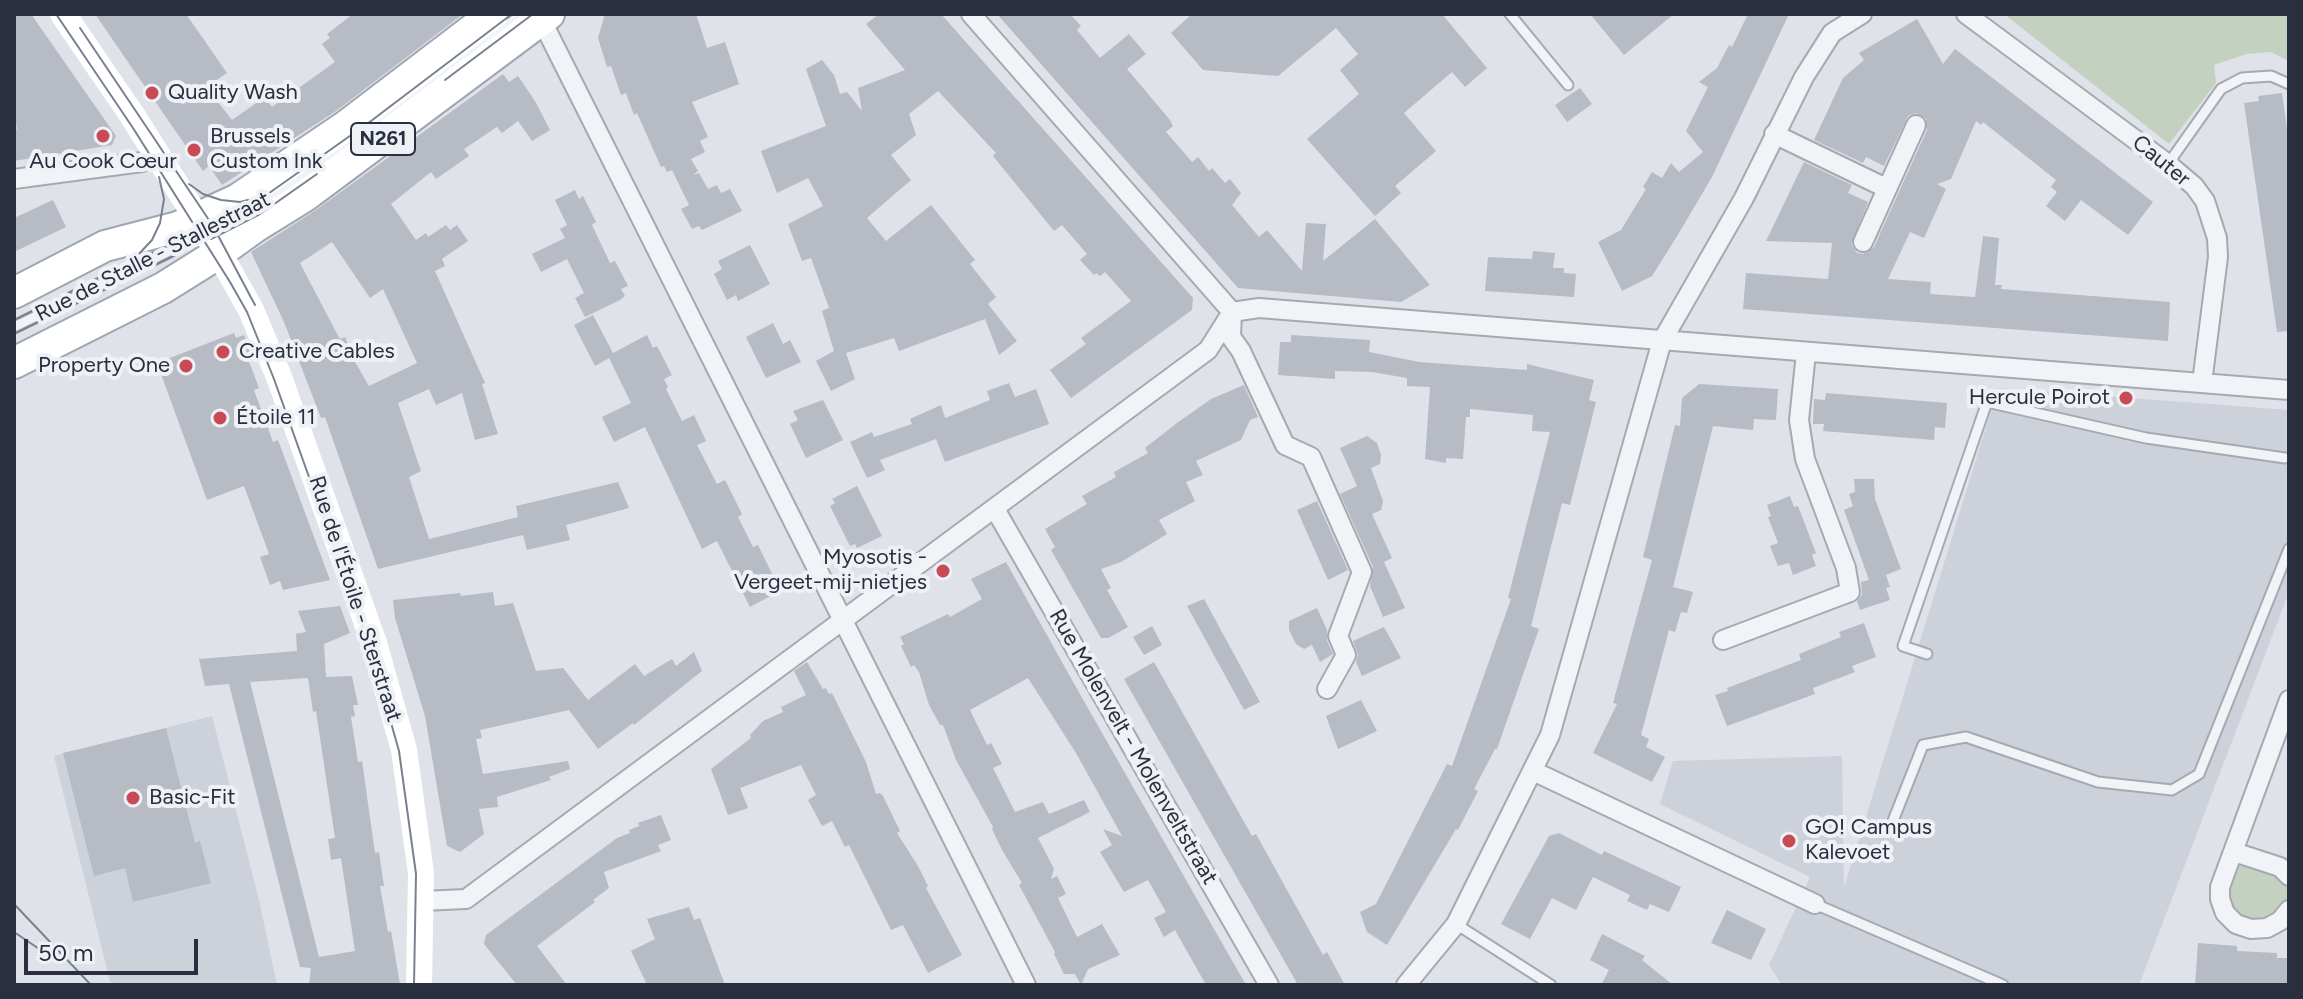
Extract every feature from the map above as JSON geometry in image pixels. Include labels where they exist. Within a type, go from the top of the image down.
[{"type":"main road","name":"Rue de Stalle - Stallestraat","points":[[14,363],[155,293],[238,199],[346,126],[493,14]]},
{"type":"main road","name":"Rue de Stalle - Stallestraat","points":[[14,293],[105,246],[178,227],[208,235],[255,227],[305,196],[539,15]]},
{"type":"street","name":"Rue de l'Étoile - Sterstraat","points":[[63,14],[158,154],[208,235],[251,310],[279,377],[386,679],[411,786],[422,901],[419,985]]},
{"type":"street","points":[[971,14],[1232,312],[1231,337],[1241,351],[1285,445],[1311,457],[1362,572],[1338,636],[1346,655],[1327,689]]},
{"type":"street","points":[[1406,985],[1456,924],[1550,735],[1662,341],[1744,198],[1804,77],[1832,33],[1862,14]]},
{"type":"street","name":"Cauter","points":[[1966,14],[2168,164],[2194,186],[2205,201],[2217,238],[2218,257],[2202,383]]},
{"type":"street","points":[[539,15],[1026,985]]},
{"type":"street","points":[[1863,242],[1916,125]]},
{"type":"street","points":[[1774,134],[1886,188]]},
{"type":"street","points":[[14,179],[142,162],[158,154]]},
{"type":"street","points":[[422,901],[466,899],[1208,350],[1232,312],[1259,308],[2289,390]]},
{"type":"street","points":[[1723,640],[1850,592],[1846,568],[1805,459],[1799,420],[1806,353]]},
{"type":"street","name":"Rue Molenvelt - Molenveltstraat","points":[[995,509],[1269,985]]},
{"type":"street","points":[[2289,700],[2220,887],[2225,913],[2236,924],[2251,929],[2267,928],[2280,921],[2289,910]]},
{"type":"street","points":[[1533,771],[1815,904]]},
{"type":"street","points":[[2234,852],[2280,867],[2289,876]]},
{"type":"lane","points":[[1510,14],[1568,85]]},
{"type":"lane","points":[[2168,164],[2221,89],[2242,78],[2271,76],[2289,84]]},
{"type":"lane","name":"Rue de Stalle - Stallestraat","points":[[14,327],[208,235]]},
{"type":"lane","points":[[1927,654],[1903,646],[1987,402],[2146,438],[2285,458]]},
{"type":"lane","points":[[1889,831],[1923,745],[1966,737],[2098,782],[2172,790],[2199,774],[2289,549]]},
{"type":"lane","points":[[1815,904],[2003,985]]},
{"type":"lane","points":[[1456,924],[1551,985]]},
{"type":"shaded area","points":[[1998,388],[2289,410],[2289,592],[2139,985],[1782,985],[1769,965],[1810,877],[1660,804],[1673,761],[1842,756],[1844,888]]},
{"type":"shaded area","points":[[212,716],[259,900],[277,985],[114,985],[110,981],[54,756]]},
{"type":"green space","points":[[2004,14],[2289,14],[2289,61],[2271,52],[2247,54],[2214,65],[2216,83],[2169,144]]},
{"type":"green space","points":[[2244,863],[2268,870],[2283,879],[2288,889],[2287,899],[2284,908],[2274,917],[2246,920],[2232,913],[2225,889],[2237,866]]},
{"type":"building","points":[[14,14],[31,14],[116,136],[112,145],[14,161],[14,129],[17,129],[14,111]]},
{"type":"building","points":[[95,14],[186,14],[227,73],[206,87],[232,120],[265,97],[272,107],[335,62],[322,44],[330,38],[327,34],[353,14],[463,14],[336,111],[222,185],[209,166],[203,171]]},
{"type":"building","points":[[605,14],[696,14],[707,48],[725,42],[739,84],[692,102],[708,137],[700,141],[705,152],[691,159],[698,171],[693,175],[699,173],[708,189],[717,185],[721,193],[730,189],[742,211],[702,230],[699,226],[692,229],[681,209],[689,205],[672,170],[667,172],[664,166],[661,167],[637,113],[634,115],[626,93],[621,95],[611,66],[607,67],[598,38]]},
{"type":"building","points":[[879,14],[941,14],[1193,298],[1192,310],[1071,398],[1050,370],[1086,344],[1081,338],[1131,301],[1105,272],[1100,276],[1094,275],[1080,260],[1087,254],[1062,225],[1054,231],[993,156],[996,153],[938,91],[909,114],[916,135],[891,155],[911,180],[867,218],[886,241],[931,205],[975,260],[970,264],[996,297],[988,304],[1017,341],[999,355],[985,319],[899,351],[894,338],[846,353],[855,379],[831,391],[816,361],[834,351],[822,311],[829,308],[811,258],[802,261],[788,224],[823,206],[808,178],[777,193],[761,151],[826,126],[806,69],[822,60],[834,75],[840,94],[847,92],[862,111],[858,88],[905,70],[866,24]]},
{"type":"building","points":[[997,14],[1070,14],[1081,26],[1077,30],[1100,58],[1129,34],[1146,54],[1127,69],[1170,120],[1173,126],[1166,132],[1192,162],[1198,157],[1209,171],[1212,168],[1225,183],[1230,179],[1241,193],[1232,205],[1259,237],[1267,230],[1302,271],[1306,223],[1326,224],[1323,261],[1375,219],[1430,285],[1401,302],[1238,288]]},
{"type":"building","points":[[1192,14],[1442,14],[1487,68],[1465,87],[1452,72],[1404,113],[1436,151],[1395,186],[1401,193],[1375,216],[1307,139],[1359,94],[1340,70],[1358,54],[1336,28],[1278,76],[1203,70],[1171,33]]},
{"type":"building","points":[[1590,14],[1674,14],[1624,55]]},
{"type":"building","points":[[1748,14],[1789,14],[1712,177],[1679,233],[1652,276],[1622,291],[1598,242],[1621,230],[1646,189],[1643,187],[1652,172],[1662,178],[1671,163],[1679,172],[1703,152],[1686,131],[1708,87],[1699,82],[1717,68],[1729,45],[1732,47]]},
{"type":"building","points":[[1917,19],[1943,64],[1955,49],[2153,202],[2128,235],[2081,200],[2065,221],[2046,206],[2057,192],[2051,187],[2056,180],[1983,122],[1981,125],[1976,121],[1951,179],[1937,184],[1946,189],[1924,238],[1910,232],[1888,279],[1931,282],[1930,294],[1975,297],[1983,236],[1999,238],[1995,285],[2002,285],[2001,289],[2170,302],[2168,341],[1743,309],[1746,273],[1828,279],[1832,243],[1766,241],[1804,162],[1852,185],[1848,193],[1868,202],[1851,244],[1857,253],[1863,254],[1874,247],[1927,130],[1926,119],[1916,113],[1908,116],[1884,166],[1866,157],[1863,163],[1814,140],[1843,78],[1864,60],[1859,53]]},
{"type":"building","points":[[503,74],[509,82],[518,76],[550,130],[532,141],[518,121],[502,133],[497,127],[464,149],[469,156],[436,179],[431,172],[391,204],[416,240],[426,233],[428,237],[446,225],[450,230],[457,225],[468,241],[442,259],[445,266],[435,271],[485,383],[482,384],[498,434],[475,440],[462,393],[436,405],[429,389],[398,403],[421,471],[409,477],[429,539],[518,517],[516,506],[618,482],[629,508],[566,525],[570,540],[527,550],[523,535],[378,569],[325,417],[321,418],[284,322],[251,252],[316,210]],"holes":[[[332,242],[370,298],[383,289],[417,363],[369,386],[345,337],[340,339],[300,263]]]},
{"type":"building","points":[[1580,88],[1592,104],[1567,122],[1555,105]]},
{"type":"building","points":[[2282,93],[2289,143],[2289,331],[2277,332],[2244,103],[2259,101],[2258,96]]},
{"type":"building","points":[[575,190],[579,199],[583,196],[596,222],[592,225],[610,263],[615,261],[628,286],[621,289],[625,296],[620,300],[585,317],[575,298],[584,293],[567,259],[541,272],[532,254],[565,238],[560,229],[567,225],[555,200]]},
{"type":"building","points":[[53,200],[66,227],[14,252],[14,218]]},
{"type":"building","points":[[750,245],[770,284],[738,301],[736,295],[727,300],[714,274],[722,269],[718,261]]},
{"type":"building","points":[[1533,251],[1555,253],[1553,268],[1564,268],[1564,273],[1576,274],[1574,297],[1485,291],[1488,257],[1532,259]]},
{"type":"building","points":[[593,315],[613,353],[647,335],[653,348],[657,346],[672,375],[664,379],[666,389],[682,421],[694,415],[706,441],[697,445],[717,484],[725,480],[742,514],[738,517],[753,547],[758,545],[778,586],[774,588],[776,593],[750,607],[717,541],[702,549],[645,427],[614,442],[602,417],[631,403],[609,358],[595,366],[574,325]]},
{"type":"building","points":[[773,323],[783,344],[790,340],[801,362],[766,378],[746,337]]},
{"type":"building","points":[[234,333],[236,338],[244,335],[252,354],[248,359],[259,388],[254,390],[273,442],[278,440],[330,580],[283,590],[280,581],[270,585],[260,557],[269,554],[244,486],[207,500],[157,363]]},
{"type":"building","points":[[1291,335],[1370,340],[1369,352],[1419,362],[1527,370],[1527,364],[1594,380],[1589,400],[1596,402],[1570,505],[1562,503],[1531,626],[1539,629],[1497,749],[1474,789],[1478,791],[1458,830],[1387,945],[1367,932],[1360,912],[1376,904],[1447,764],[1452,766],[1511,599],[1508,598],[1550,432],[1532,431],[1533,415],[1470,409],[1470,417],[1466,417],[1463,459],[1446,458],[1446,463],[1425,459],[1430,387],[1407,386],[1407,378],[1372,372],[1335,371],[1335,379],[1278,375],[1280,342],[1291,342]]},
{"type":"building","points":[[1009,383],[1015,397],[1036,389],[1049,424],[945,462],[936,439],[880,460],[885,470],[867,478],[850,442],[872,432],[874,437],[912,424],[910,419],[941,405],[945,418],[990,400],[987,391]]},
{"type":"building","points":[[1699,384],[1778,389],[1776,420],[1754,419],[1753,430],[1713,426],[1673,587],[1693,592],[1687,613],[1681,612],[1675,632],[1669,630],[1641,735],[1649,739],[1646,747],[1665,757],[1652,782],[1593,753],[1617,704],[1613,703],[1652,560],[1643,557],[1675,425],[1680,426],[1682,398]]},
{"type":"building","points":[[1244,385],[1258,417],[1250,420],[1241,440],[1196,461],[1203,475],[1186,482],[1195,501],[1159,520],[1167,534],[1121,562],[1101,569],[1111,588],[1107,590],[1128,627],[1108,638],[1101,638],[1051,550],[1055,547],[1045,529],[1087,504],[1082,496],[1116,477],[1114,472],[1148,453],[1145,448],[1177,423],[1211,399]]},
{"type":"building","points":[[1826,393],[1947,403],[1945,428],[1935,427],[1934,440],[1823,431],[1824,424],[1813,424],[1814,399],[1825,400]]},
{"type":"building","points":[[823,400],[843,440],[806,458],[790,424],[798,420],[793,411]]},
{"type":"building","points":[[1367,436],[1377,443],[1381,455],[1380,464],[1371,468],[1383,501],[1381,510],[1372,514],[1392,558],[1384,562],[1405,608],[1383,617],[1370,586],[1373,567],[1340,494],[1357,486],[1340,448]]},
{"type":"building","points":[[1854,479],[1874,479],[1875,499],[1901,569],[1886,575],[1890,600],[1860,610],[1857,601],[1862,595],[1861,582],[1869,580],[1844,510],[1853,506],[1849,494],[1855,492]]},
{"type":"building","points":[[857,486],[882,536],[857,548],[855,544],[850,546],[830,506],[835,503],[832,499]]},
{"type":"building","points":[[1790,496],[1794,507],[1798,506],[1816,553],[1812,555],[1816,566],[1793,575],[1789,563],[1778,566],[1770,546],[1778,543],[1767,505]]},
{"type":"building","points":[[1317,501],[1348,570],[1328,580],[1297,510]]},
{"type":"building","points":[[1006,562],[1246,985],[1206,985],[1175,930],[1164,937],[1154,918],[1166,912],[1148,880],[1124,892],[1100,852],[1112,845],[1103,829],[1122,836],[1076,753],[1028,678],[970,710],[987,745],[991,743],[1002,764],[993,768],[1015,812],[1043,802],[1049,814],[1084,800],[1090,812],[1038,838],[1054,869],[1051,879],[1057,876],[1066,894],[1058,898],[1077,937],[1102,924],[1120,955],[1088,969],[1081,985],[1075,974],[1064,974],[1019,885],[1022,883],[956,760],[943,725],[940,725],[929,705],[919,672],[914,665],[911,667],[901,646],[904,644],[900,637],[948,614],[950,617],[982,599],[971,579]]},
{"type":"building","points":[[493,592],[495,606],[513,603],[536,671],[563,668],[588,700],[635,664],[644,676],[672,659],[676,666],[694,652],[702,671],[634,725],[598,749],[569,710],[480,730],[482,738],[476,739],[483,774],[568,761],[570,769],[549,777],[551,780],[497,797],[498,807],[479,809],[484,834],[460,852],[447,846],[425,716],[395,618],[393,600]]},
{"type":"building","points":[[1204,599],[1260,702],[1244,710],[1187,606]]},
{"type":"building","points":[[340,606],[350,633],[324,644],[326,677],[352,676],[358,705],[353,705],[355,716],[351,717],[358,762],[362,761],[375,853],[379,852],[384,886],[380,886],[400,985],[309,985],[311,968],[300,967],[229,684],[205,686],[199,659],[297,651],[296,634],[306,632],[298,611]],"holes":[[[308,678],[313,712],[316,711],[335,838],[328,839],[331,860],[341,858],[355,951],[319,957],[250,682]]]},
{"type":"building","points":[[1317,608],[1333,654],[1320,662],[1312,645],[1304,649],[1296,644],[1289,630],[1289,621]]},
{"type":"building","points":[[1864,623],[1876,657],[1852,666],[1855,672],[1813,688],[1815,694],[1727,726],[1715,695],[1801,660],[1799,654],[1841,637],[1839,632]]},
{"type":"building","points":[[1152,626],[1162,645],[1144,655],[1133,637]]},
{"type":"building","points":[[1384,627],[1401,658],[1362,676],[1353,641]]},
{"type":"building","points":[[807,662],[823,689],[832,693],[866,762],[876,794],[883,796],[900,831],[897,833],[918,866],[928,886],[926,888],[962,955],[928,973],[903,925],[891,930],[849,845],[845,847],[832,821],[822,826],[808,800],[816,795],[801,765],[740,788],[748,808],[728,815],[711,769],[751,738],[750,735],[763,721],[783,712],[781,707],[806,695],[794,671]]},
{"type":"building","points":[[1154,662],[1252,836],[1256,834],[1323,955],[1327,952],[1345,985],[1298,985],[1124,679]]},
{"type":"building","points":[[1361,700],[1377,731],[1338,749],[1326,716]]},
{"type":"building","points":[[166,728],[195,843],[200,841],[211,883],[133,902],[125,868],[94,876],[63,753]]},
{"type":"building","points":[[661,815],[671,840],[658,845],[661,851],[604,872],[609,888],[537,946],[567,985],[517,985],[484,944],[486,935],[617,838],[630,833],[629,830],[639,826],[638,823]]},
{"type":"building","points":[[1559,833],[1602,855],[1604,851],[1681,887],[1669,912],[1650,904],[1647,910],[1627,901],[1630,895],[1593,877],[1576,910],[1552,898],[1530,939],[1501,924],[1549,836]]},
{"type":"building","points":[[689,907],[694,920],[700,918],[725,985],[647,985],[631,951],[655,939],[647,919]]},
{"type":"building","points":[[1727,910],[1766,929],[1751,960],[1711,943]]},
{"type":"building","points":[[1602,934],[1645,956],[1642,960],[1673,985],[1601,985],[1609,970],[1590,960]]},
{"type":"building","points":[[2198,943],[2237,946],[2237,951],[2277,953],[2277,958],[2289,958],[2289,985],[2195,985]]},
{"type":"tram line","points":[[56,14],[133,128],[230,282],[247,312],[274,379],[369,645],[399,751],[416,874],[414,985]]},
{"type":"tram line","points":[[14,320],[116,269],[213,226],[265,196],[371,121],[512,14]]},
{"type":"tram line","points":[[445,80],[533,14]]},
{"type":"tram line","points":[[80,28],[213,226],[255,305]]},
{"type":"tram line","points":[[211,239],[260,214],[317,174]]},
{"type":"tram line","points":[[137,256],[152,240],[160,223],[164,199],[159,177]]},
{"type":"tram line","points":[[189,184],[203,194],[221,200],[240,202],[252,199]]},
{"type":"tram line","points":[[14,334],[178,254]]},
{"type":"tram line","points":[[14,904],[91,985]]},
{"type":"tram line","points":[[14,932],[60,963]]},
{"type":"place","name":"Quality Wash","points":[[152,93]]},
{"type":"place","name":"Au Cook Cœur","points":[[103,136]]},
{"type":"place","name":"Brussels Custom Ink","points":[[194,150]]},
{"type":"place","name":"Creative Cables","points":[[223,352]]},
{"type":"place","name":"Property One","points":[[186,366]]},
{"type":"place","name":"Hercule Poirot","points":[[2126,398]]},
{"type":"place","name":"Étoile 11","points":[[220,418]]},
{"type":"place","name":"Myosotis - Vergeet-mij-nietjes","points":[[943,571]]},
{"type":"place","name":"Basic-Fit","points":[[133,798]]},
{"type":"place","name":"GO! Campus Kalevoet","points":[[1789,841]]}]
